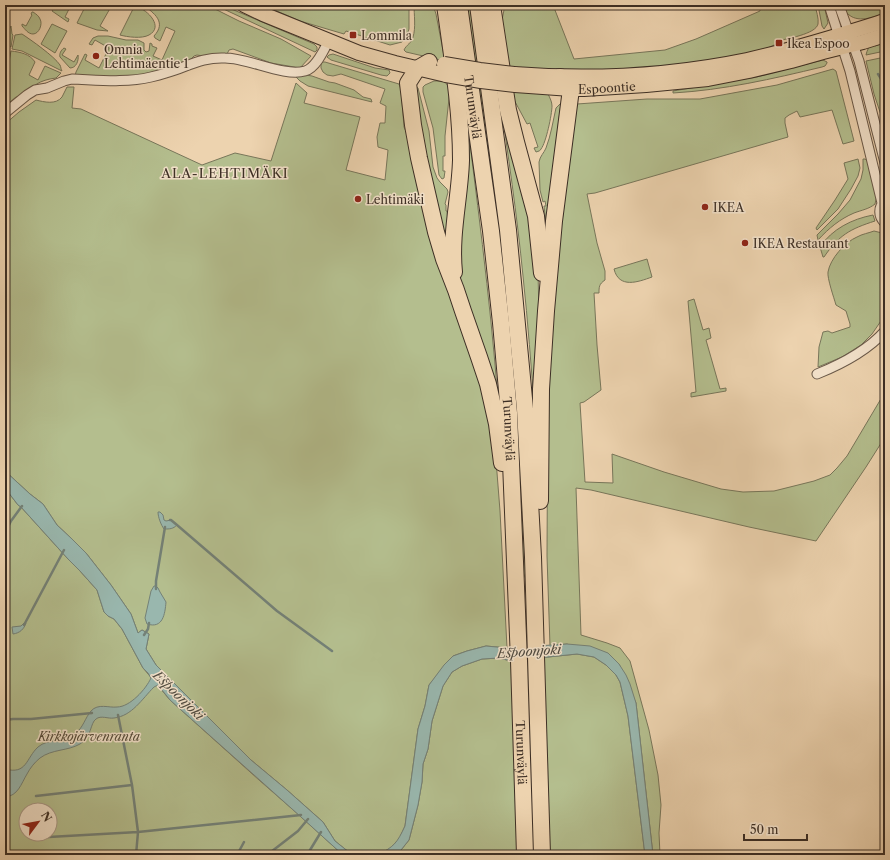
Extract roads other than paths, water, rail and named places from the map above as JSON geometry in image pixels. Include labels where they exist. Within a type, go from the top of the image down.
[{"type":"highway","points":[[445,5],[461,138],[460,168],[453,238],[456,290]]},
{"type":"highway","name":"Turunväylä","points":[[459,5],[491,231],[509,413],[514,511],[525,855]]},
{"type":"highway","name":"Turunväylä","points":[[478,5],[508,230],[525,409],[533,558],[542,855]]},
{"type":"highway","points":[[492,5],[508,110],[536,216],[546,311]]},
{"type":"highway","points":[[423,65],[408,83],[419,158],[436,232],[444,259],[488,384],[497,424],[504,477],[514,511]]},
{"type":"highway","points":[[533,558],[540,525],[541,389],[546,311],[554,221],[570,90],[560,76]]},
{"type":"main road","name":"Espoontie","points":[[244,5],[329,40],[397,56],[423,65],[445,70],[480,70],[515,80],[570,90],[708,79],[749,71],[846,40],[885,21]]},
{"type":"main road","name":"Espoontie","points":[[515,80],[560,76],[615,76],[666,73],[747,60],[775,53],[846,40],[885,35]]},
{"type":"street","points":[[829,5],[860,65],[885,164]]},
{"type":"street","points":[[839,5],[850,71],[884,202],[880,208],[880,216],[885,222]]},
{"type":"street","points":[[5,113],[35,90],[46,88],[64,81],[72,79],[125,81],[150,78],[174,71],[205,59],[224,58],[243,60],[285,72],[306,71],[312,68],[329,40]]},
{"type":"street","points":[[817,374],[847,361],[866,348],[882,334],[885,324]]},
{"type":"water","name":"Espoonjoki","points":[[5,471],[43,504],[57,525],[86,553],[111,585],[131,614],[138,633],[142,630],[149,634],[146,649],[156,665],[251,760],[323,822],[335,841],[350,853],[355,855],[343,855],[170,700],[158,685],[154,687],[126,714],[114,718],[100,717],[96,719],[87,738],[80,744],[50,753],[40,758],[31,767],[16,792],[5,797],[5,769],[18,770],[22,768],[34,751],[42,744],[71,737],[80,729],[91,711],[97,707],[117,707],[132,701],[137,697],[151,678],[143,668],[122,629],[114,619],[104,612],[97,590],[18,505],[5,488]]},
{"type":"water","points":[[158,512],[163,515],[164,520],[171,520],[177,525],[164,529]]},
{"type":"water","points":[[154,586],[158,588],[166,602],[164,616],[160,622],[152,625],[147,624],[145,618],[151,591]]},
{"type":"water","points":[[26,623],[24,627],[18,633],[13,634],[12,627],[21,626]]},
{"type":"water","name":"Espoonjoki","points":[[567,644],[590,646],[608,653],[619,664],[630,684],[636,703],[653,855],[645,855],[628,716],[620,682],[616,675],[606,665],[594,657],[577,654],[507,660],[499,658],[482,659],[462,666],[452,672],[443,686],[432,721],[428,749],[423,764],[418,805],[409,840],[397,855],[377,855],[394,844],[400,837],[405,826],[418,729],[425,706],[429,685],[444,665],[453,656],[486,646],[507,648]]},
{"type":"waterway","points":[[878,74],[885,85]]},
{"type":"waterway","points":[[5,533],[11,521],[22,506]]},
{"type":"waterway","points":[[170,520],[277,611],[332,651]]},
{"type":"waterway","points":[[156,589],[165,527]]},
{"type":"waterway","points":[[24,625],[64,550]]},
{"type":"waterway","points":[[144,635],[148,629],[149,623]]},
{"type":"waterway","points":[[5,720],[92,713]]},
{"type":"waterway","points":[[118,715],[132,785],[138,832],[136,855]]},
{"type":"waterway","points":[[36,796],[132,785]]},
{"type":"waterway","points":[[58,836],[138,832],[301,815]]},
{"type":"waterway","points":[[267,855],[298,831],[308,819]]},
{"type":"waterway","points":[[307,855],[321,832]]},
{"type":"waterway","points":[[237,855],[244,842]]},
{"type":"place","name":"Lommila","points":[[353,35]]},
{"type":"place","name":"Ikea Espoo","points":[[779,43]]},
{"type":"place","name":"Omnia Lehtimäentie 1","points":[[96,56]]},
{"type":"place","name":"Lehtimäki","points":[[358,199]]},
{"type":"place","name":"IKEA","points":[[705,207]]},
{"type":"place","name":"IKEA Restaurant","points":[[745,243]]},
{"type":"district","name":"ALA-LEHTIMÄKI","points":[[225,173]]},
{"type":"park label","name":"Kirkkojärvenranta","points":[[89,736]]}]
